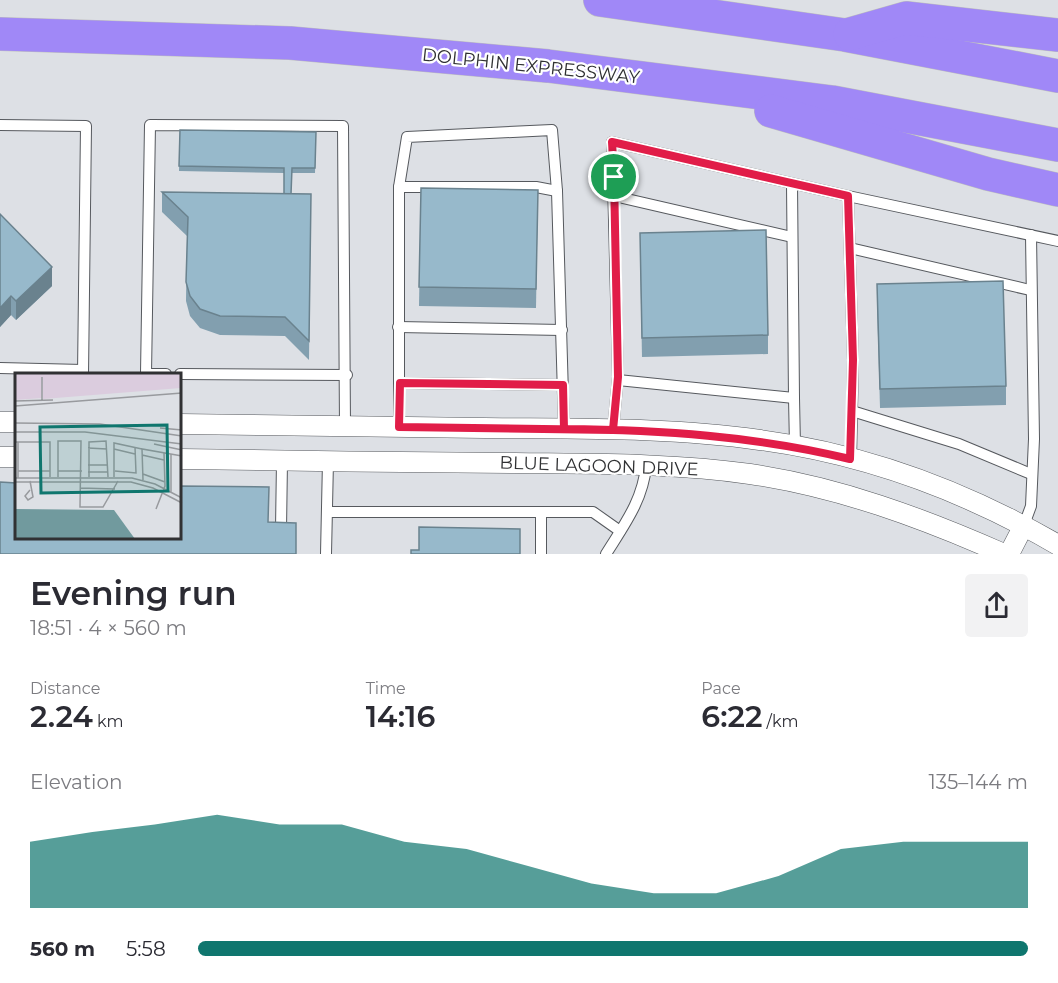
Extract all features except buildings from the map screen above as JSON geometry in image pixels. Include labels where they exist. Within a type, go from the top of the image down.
[{"type":"highway","points":[[600,0],[845,35],[1058,76]]},
{"type":"highway","points":[[845,35],[906,18],[1058,35]]},
{"type":"highway","name":"DOLPHIN EXPRESSWAY","points":[[0,34],[198,39],[357,48],[548,66],[832,102],[1058,145]]},
{"type":"highway","points":[[675,83],[988,174],[1058,190]]},
{"type":"street","name":"BLUE LAGOON DRIVE","points":[[182,424],[686,432],[795,446],[850,459],[942,489],[1024,525],[1058,545]]},
{"type":"street","points":[[328,461],[345,426]]},
{"type":"street","name":"BLUE LAGOON DRIVE","points":[[182,459],[646,466],[751,474],[831,490],[930,521],[1004,554]]},
{"type":"street","points":[[1009,554],[1024,525]]},
{"type":"lane","points":[[0,124],[86,126],[83,372],[0,368]]},
{"type":"lane","points":[[146,373],[150,125],[343,126],[345,426]]},
{"type":"lane","points":[[399,427],[399,188],[407,137],[552,130],[557,190],[564,429]]},
{"type":"lane","points":[[613,430],[618,380],[612,142],[792,184],[1058,241]]},
{"type":"lane","points":[[792,184],[795,446]]},
{"type":"lane","points":[[399,188],[536,187],[557,190]]},
{"type":"lane","points":[[614,195],[792,237]]},
{"type":"lane","points":[[848,196],[852,411],[850,459]]},
{"type":"lane","points":[[1024,525],[1031,506],[1034,439],[1030,290],[1031,235]]},
{"type":"lane","points":[[850,248],[1030,290]]},
{"type":"lane","points":[[398,327],[562,330]]},
{"type":"lane","points":[[182,374],[346,375]]},
{"type":"lane","points":[[618,380],[794,398]]},
{"type":"lane","points":[[400,383],[563,385]]},
{"type":"lane","points":[[852,411],[960,444],[1031,474]]},
{"type":"lane","points":[[281,529],[282,461]]},
{"type":"lane","points":[[326,554],[328,461]]},
{"type":"lane","points":[[606,554],[644,485],[646,466]]},
{"type":"lane","points":[[327,512],[593,512],[620,531]]},
{"type":"lane","points":[[541,512],[541,554]]},
{"type":"route","points":[[614,177],[612,142],[848,196],[853,360],[850,459],[760,440],[686,432],[652,430],[564,429],[563,385],[400,383],[399,427],[613,430],[618,377],[614,177]]}]
